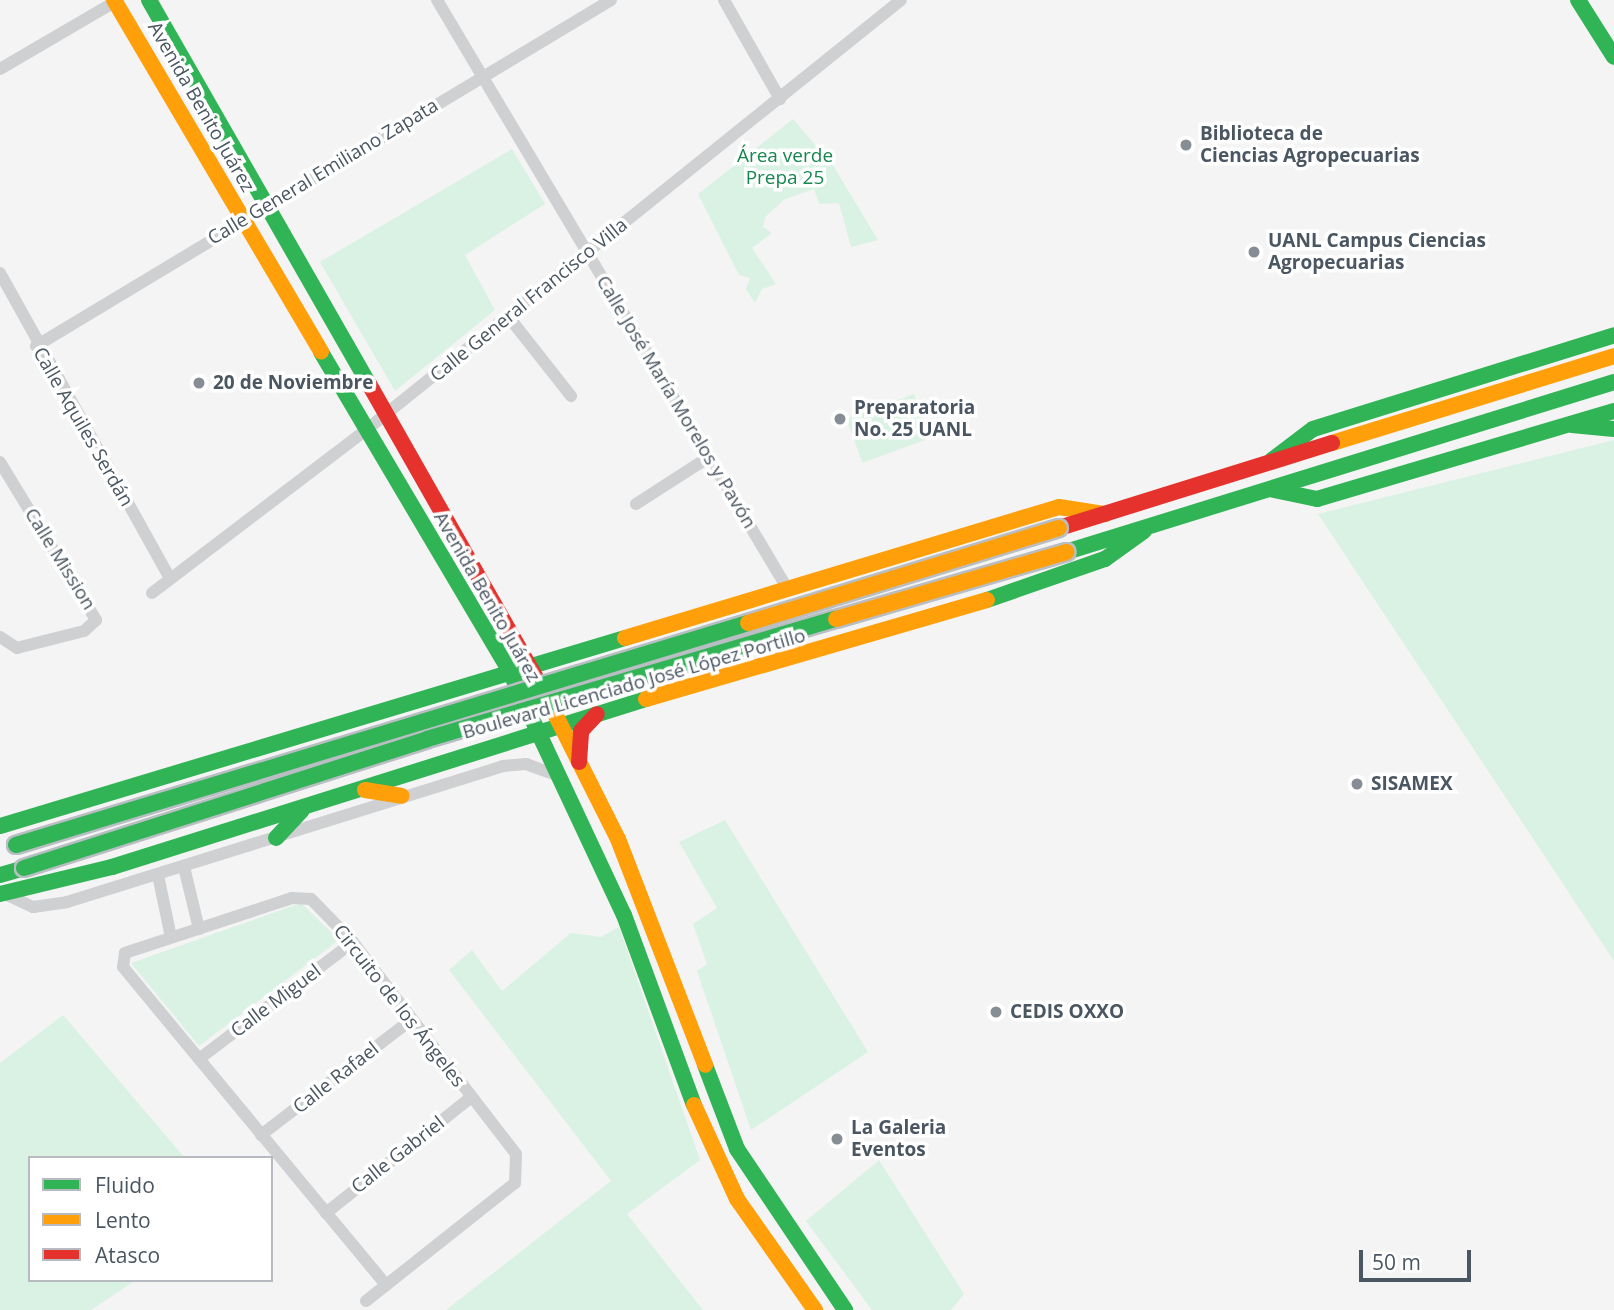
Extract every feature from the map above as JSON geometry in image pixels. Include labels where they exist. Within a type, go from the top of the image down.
[{"type":"main road","name":"Avenida Benito Juárez","points":[[116,0],[510,672],[553,774],[624,915],[704,1132],[737,1199],[816,1310]]},
{"type":"main road","name":"Avenida Benito Juárez","points":[[149,0],[531,667],[613,830],[737,1149],[845,1310]]},
{"type":"main road","points":[[1578,0],[1614,57]]},
{"type":"main road","name":"Boulevard Licenciado José López Portillo","points":[[1266,466],[1312,429],[1614,335]]},
{"type":"main road","name":"Boulevard Licenciado José López Portillo","points":[[8,848],[1266,466],[1614,356]]},
{"type":"main road","name":"Boulevard Licenciado José López Portillo","points":[[0,875],[427,739],[1311,479],[1614,382]]},
{"type":"main road","name":"Boulevard Licenciado José López Portillo","points":[[1274,490],[1317,499],[1614,411]]},
{"type":"main road","points":[[1568,425],[1614,429]]},
{"type":"main road","name":"Boulevard Licenciado José López Portillo","points":[[0,826],[1059,507],[1105,514]]},
{"type":"main road","name":"Boulevard Licenciado José López Portillo","points":[[2,894],[362,790],[558,724],[1067,576],[1105,559],[1149,527]]},
{"type":"main road","points":[[572,653],[561,671],[562,692],[576,709],[597,714],[581,731],[579,766]]},
{"type":"main road","points":[[421,699],[445,712],[452,724],[452,752],[444,762]]},
{"type":"main road","points":[[362,790],[402,796]]},
{"type":"main road","points":[[276,838],[303,808]]},
{"type":"main road","points":[[582,830],[613,830]]},
{"type":"main road","points":[[635,885],[624,915],[656,940]]},
{"type":"street","points":[[0,69],[116,0]]},
{"type":"street","name":"Calle José María Morelos y Pavón","points":[[437,0],[787,588]]},
{"type":"street","name":"Calle General Emiliano Zapata","points":[[36,346],[611,0]]},
{"type":"street","points":[[724,0],[780,99]]},
{"type":"street","name":"Calle General Francisco Villa","points":[[152,593],[366,430],[901,0]]},
{"type":"street","name":"Calle Aquiles Serdán","points":[[0,273],[36,346],[170,579]]},
{"type":"street","points":[[508,316],[571,396]]},
{"type":"street","points":[[636,504],[709,457]]},
{"type":"street","name":"Calle Mission","points":[[0,462],[96,620],[84,631],[17,648],[0,637]]},
{"type":"street","points":[[2,894],[44,906],[158,875],[402,796],[516,763],[553,774]]},
{"type":"street","points":[[184,867],[199,929]]},
{"type":"street","points":[[158,875],[171,937]]},
{"type":"street","name":"Circuito de los Ángeles","points":[[366,1301],[515,1183],[516,1154],[470,1098],[353,942],[321,906],[301,898],[129,951],[122,961],[199,1059],[386,1285]]},
{"type":"street","name":"Calle Miguel","points":[[199,1059],[353,942]]},
{"type":"street","name":"Calle Rafael","points":[[261,1135],[411,1020]]},
{"type":"street","name":"Calle Gabriel","points":[[326,1213],[470,1098]]},
{"type":"green space","name":"Área verde Prepa 25","points":[[793,119],[834,167],[878,240],[851,247],[839,203],[819,204],[814,189],[785,199],[765,217],[763,227],[772,233],[752,248],[776,284],[762,289],[755,303],[746,289],[750,278],[739,275],[698,194]]},
{"type":"green space","points":[[512,149],[545,204],[465,255],[495,310],[395,391],[320,262]]},
{"type":"green space","points":[[914,394],[930,438],[862,463],[846,419]]},
{"type":"green space","points":[[1614,440],[1614,961],[1318,514]]},
{"type":"green space","points":[[725,820],[868,1052],[751,1130],[697,971],[707,964],[693,924],[717,908],[679,842]]},
{"type":"green space","points":[[301,903],[339,940],[199,1046],[131,963]]},
{"type":"green space","points":[[619,927],[700,1160],[627,1214],[703,1310],[446,1310],[611,1181],[449,970],[472,950],[502,991],[571,933],[601,937]]},
{"type":"green space","points":[[63,1015],[183,1156],[28,1156],[28,1282],[133,1282],[91,1310],[0,1310],[0,1063]]},
{"type":"green space","points":[[879,1160],[964,1294],[951,1310],[872,1310],[806,1221]]},
{"type":"traffic: fast","points":[[149,0],[369,384]]},
{"type":"traffic: fast","points":[[1578,0],[1614,57]]},
{"type":"traffic: fast","points":[[1272,460],[1313,429],[1614,335]]},
{"type":"traffic: fast","points":[[321,352],[510,672],[624,915],[694,1105]]},
{"type":"traffic: fast","points":[[1066,552],[1614,382]]},
{"type":"traffic: fast","points":[[1274,490],[1317,499],[1614,411]]},
{"type":"traffic: fast","points":[[1572,425],[1614,429]]},
{"type":"traffic: fast","points":[[987,600],[1105,559],[1144,531]]},
{"type":"traffic: fast","points":[[24,868],[427,739],[836,619]]},
{"type":"traffic: fast","points":[[16,845],[748,623]]},
{"type":"traffic: fast","points":[[0,826],[625,638]]},
{"type":"traffic: fast","points":[[0,894],[112,867],[646,699]]},
{"type":"traffic: fast","points":[[276,838],[302,810]]},
{"type":"traffic: fast","points":[[0,875],[24,868]]},
{"type":"traffic: fast","points":[[705,1065],[737,1149],[845,1310]]},
{"type":"traffic: slow","points":[[114,0],[321,352]]},
{"type":"traffic: slow","points":[[1332,443],[1614,356]]},
{"type":"traffic: slow","points":[[625,638],[1059,507],[1105,514]]},
{"type":"traffic: slow","points":[[748,623],[1059,528]]},
{"type":"traffic: slow","points":[[836,619],[1066,552]]},
{"type":"traffic: slow","points":[[646,699],[987,600]]},
{"type":"traffic: slow","points":[[542,688],[618,839],[705,1065]]},
{"type":"traffic: slow","points":[[365,790],[402,796]]},
{"type":"traffic: slow","points":[[694,1105],[737,1199],[815,1310]]},
{"type":"traffic: jam","points":[[369,384],[542,688]]},
{"type":"traffic: jam","points":[[1059,528],[1332,443]]},
{"type":"traffic: jam","points":[[579,762],[581,731],[597,714]]},
{"type":"place","name":"Biblioteca de Ciencias Agropecuarias","points":[[1186,145]]},
{"type":"place","name":"UANL Campus Ciencias Agropecuarias","points":[[1254,252]]},
{"type":"place","name":"20 de Noviembre","points":[[199,383]]},
{"type":"place","name":"Preparatoria No. 25 UANL","points":[[840,419]]},
{"type":"place","name":"SISAMEX","points":[[1357,784]]},
{"type":"place","name":"CEDIS OXXO","points":[[996,1012]]},
{"type":"place","name":"La Galeria Eventos","points":[[837,1139]]}]
